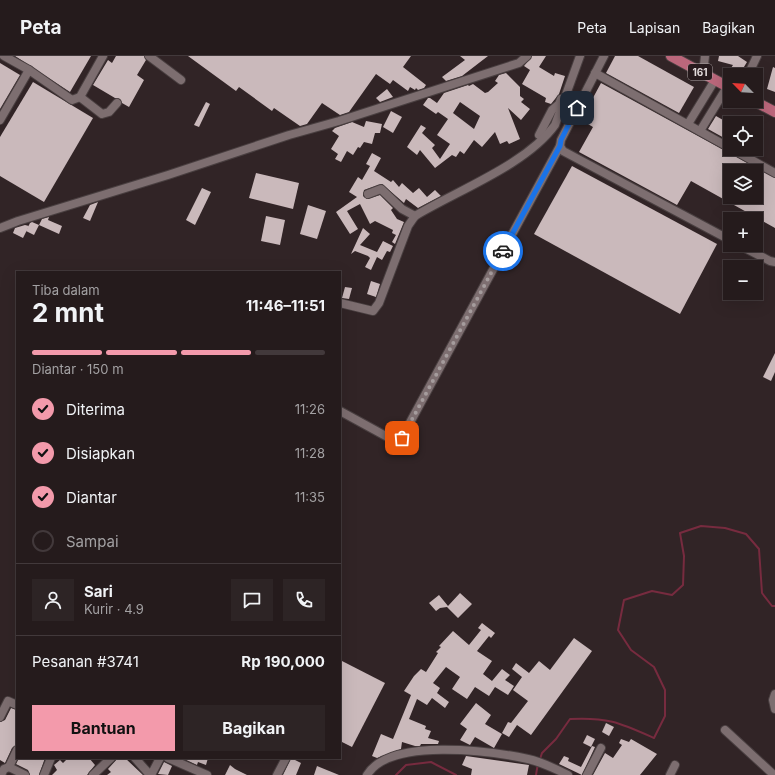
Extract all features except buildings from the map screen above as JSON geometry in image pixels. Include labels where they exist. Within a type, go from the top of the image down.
[{"type":"main road","name":"161","points":[[671,56],[723,85]]},
{"type":"main road","points":[[763,106],[775,112]]},
{"type":"street","points":[[4,56],[29,70],[72,100],[80,97],[103,56]]},
{"type":"street","points":[[149,56],[181,80]]},
{"type":"street","points":[[0,228],[18,221],[168,175],[289,134],[339,121],[519,63],[527,56]]},
{"type":"street","points":[[539,135],[552,110],[560,102],[575,56]]},
{"type":"street","points":[[341,303],[373,311],[408,226],[415,216],[496,172],[526,153],[544,139],[555,125],[580,56]]},
{"type":"street","points":[[341,412],[393,440],[400,441],[560,146],[561,140],[604,56]]},
{"type":"street","points":[[703,74],[706,56]]},
{"type":"street","points":[[751,68],[757,56]]},
{"type":"street","points":[[0,120],[29,70]]},
{"type":"street","points":[[595,74],[723,144]]},
{"type":"street","points":[[688,124],[715,80]]},
{"type":"street","points":[[80,97],[102,114],[108,112],[117,103]]},
{"type":"street","points":[[700,131],[723,97]]},
{"type":"street","points":[[560,146],[563,151],[723,236]]},
{"type":"street","points":[[745,156],[775,173]]},
{"type":"street","points":[[368,194],[381,189],[402,209],[415,216]]},
{"type":"street","points":[[753,252],[775,262]]},
{"type":"street","points":[[775,694],[773,700],[775,709]]},
{"type":"street","points":[[0,717],[8,701],[16,705]]},
{"type":"street","points":[[725,730],[774,775]]},
{"type":"street","points":[[587,775],[601,748]]},
{"type":"street","points":[[367,775],[377,763],[382,761],[430,750],[467,750],[529,759],[568,775]]},
{"type":"street","points":[[16,752],[4,770],[24,775]]},
{"type":"street","points":[[44,775],[51,759]]},
{"type":"street","points":[[93,775],[107,759]]},
{"type":"street","points":[[136,759],[151,775],[159,759]]},
{"type":"street","points":[[170,759],[207,775]]},
{"type":"street","points":[[277,775],[285,759]]},
{"type":"street","points":[[670,775],[675,765]]},
{"type":"waterway","points":[[540,759],[542,753],[556,739],[570,719],[594,719],[614,722],[654,738],[665,716],[665,690],[654,667],[631,650],[618,630],[624,600],[652,591],[672,595],[683,585],[684,556],[680,533],[701,526],[725,528],[746,534],[759,549],[762,593],[772,606],[775,606]]},
{"type":"waterway","points":[[396,775],[406,765],[431,762],[456,775]]},
{"type":"waterway","points":[[536,775],[538,763]]},
{"type":"way so far","points":[[402,438],[503,251]]},
{"type":"route","points":[[503,251],[560,146],[561,140],[577,108]]}]
